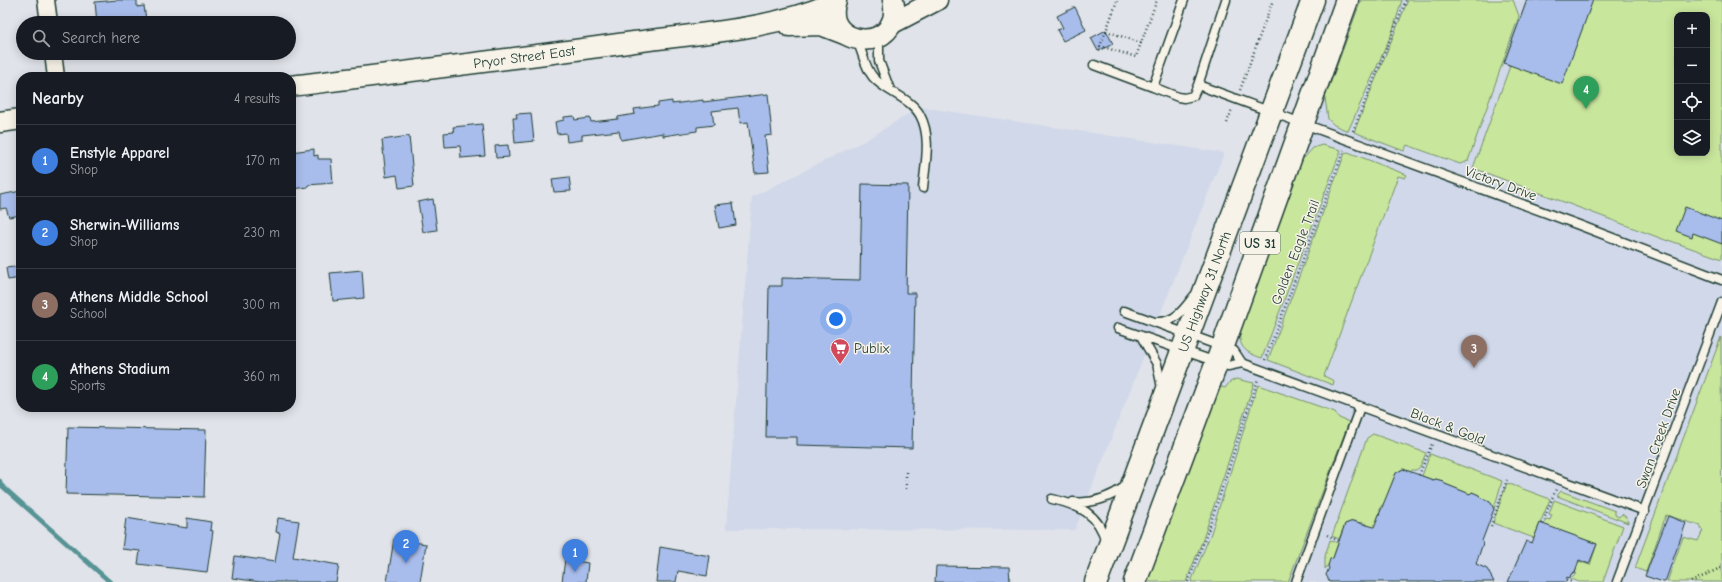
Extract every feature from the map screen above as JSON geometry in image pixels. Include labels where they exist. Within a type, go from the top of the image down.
[{"type":"main road","name":"US Highway 31 North","points":[[1096,582],[1184,342],[1313,0]]},
{"type":"main road","name":"US 31","points":[[1135,582],[1220,354],[1347,0]]},
{"type":"street","points":[[46,0],[48,16]]},
{"type":"street","points":[[885,30],[894,8],[892,0]]},
{"type":"street","points":[[835,1],[834,11],[836,21],[840,29],[852,37],[868,40],[937,0]]},
{"type":"street","name":"Pryor Street East","points":[[296,85],[545,55],[757,26],[799,16],[835,1]]},
{"type":"street","name":"Pryor Street East","points":[[757,26],[821,25],[852,37]]},
{"type":"street","points":[[54,60],[55,72]]},
{"type":"street","points":[[0,122],[16,120]]},
{"type":"lane","points":[[1153,88],[1184,0]]},
{"type":"lane","points":[[1094,65],[1153,88],[1184,98],[1193,96],[1226,0]]},
{"type":"lane","points":[[885,30],[879,60],[891,92]]},
{"type":"lane","points":[[852,37],[872,76],[891,92],[913,106],[920,115],[925,128],[927,142],[923,188]]},
{"type":"lane","name":"Victory Drive","points":[[1198,85],[1580,225],[1722,280]]},
{"type":"lane","points":[[1154,322],[1164,322],[1175,318],[1209,278]]},
{"type":"lane","name":"Swan Creek Drive","points":[[1617,582],[1645,511],[1722,302]]},
{"type":"lane","points":[[1124,311],[1154,322],[1184,342]]},
{"type":"lane","points":[[1118,328],[1141,336],[1184,342]]},
{"type":"lane","points":[[1141,336],[1157,364],[1162,381],[1163,399]]},
{"type":"lane","name":"Black & Gold","points":[[1184,342],[1220,354],[1234,352],[1242,363]]},
{"type":"lane","name":"Black & Gold","points":[[1184,342],[1220,354],[1228,366],[1242,363],[1436,436],[1645,511]]},
{"type":"lane","points":[[1296,582],[1360,407]]},
{"type":"lane","points":[[1066,502],[1085,503],[1102,499],[1133,481]]},
{"type":"lane","points":[[1052,498],[1082,508],[1095,518],[1103,532],[1108,549]]},
{"type":"path","points":[[1117,1],[1100,46],[1136,57],[1157,0]]},
{"type":"path","points":[[1227,123],[1273,0]]},
{"type":"path","points":[[1353,132],[1406,0]]},
{"type":"path","points":[[1106,31],[1141,43]]},
{"type":"path","name":"Golden Eagle Trail","points":[[1265,360],[1344,150]]},
{"type":"path","points":[[1188,582],[1208,531],[1258,379]]},
{"type":"path","points":[[1420,475],[1436,436]]},
{"type":"path","points":[[906,472],[906,489]]},
{"type":"path","points":[[1491,526],[1507,480]]},
{"type":"path","points":[[1542,524],[1560,480]]},
{"type":"path","points":[[1327,535],[1339,541]]},
{"type":"path","points":[[1691,582],[1722,566]]},
{"type":"path","points":[[1566,580],[1572,582]]},
{"type":"shaded area","points":[[1360,0],[1722,0],[1722,582],[1147,582]]},
{"type":"shaded area","points":[[920,107],[1224,153],[1075,530],[726,529],[752,197],[866,140]]},
{"type":"green space","points":[[1361,0],[1402,0],[1392,33],[1348,131],[1334,125],[1328,119],[1325,98]]},
{"type":"green space","points":[[1408,0],[1513,0],[1519,16],[1468,161],[1460,164],[1407,145],[1404,151],[1354,132]]},
{"type":"green space","points":[[1527,0],[1722,0],[1722,259],[1668,241],[1473,168],[1510,66],[1504,63]]},
{"type":"green space","points":[[1322,145],[1341,150],[1262,358],[1248,352],[1242,346],[1240,342],[1240,331],[1236,326],[1299,157],[1304,158],[1313,148]]},
{"type":"green space","points":[[1348,152],[1407,175],[1405,178],[1398,176],[1324,376],[1334,381],[1333,385],[1268,360],[1345,153]]},
{"type":"green space","points":[[1721,337],[1722,582],[1667,582],[1683,537],[1698,541],[1703,530],[1701,529],[1701,526],[1666,515],[1646,572],[1635,568]]},
{"type":"green space","points":[[1236,379],[1254,383],[1203,539],[1186,582],[1141,582],[1214,385],[1225,388],[1230,382]]},
{"type":"green space","points":[[1258,385],[1335,412],[1339,418],[1349,422],[1288,582],[1191,582],[1211,533]]},
{"type":"green space","points":[[1373,434],[1426,453],[1420,467],[1416,470],[1412,470],[1411,472],[1403,469],[1396,473],[1384,504],[1381,506],[1375,529],[1362,522],[1360,523],[1353,521],[1345,524],[1339,539],[1332,536],[1367,438]]},
{"type":"green space","points":[[1430,454],[1502,481],[1494,509],[1490,501],[1481,498],[1479,495],[1472,492],[1470,494],[1445,484],[1443,481],[1436,479],[1433,480],[1422,476]]},
{"type":"green space","points":[[1507,483],[1550,499],[1534,538],[1493,523]]},
{"type":"green space","points":[[1561,491],[1615,511],[1615,515],[1619,517],[1622,514],[1626,517],[1628,523],[1557,496]]},
{"type":"green space","points":[[1554,500],[1623,526],[1603,582],[1579,582],[1571,579],[1575,575],[1578,561],[1590,565],[1597,544],[1544,525],[1546,519],[1550,520],[1552,515],[1549,514]]},
{"type":"green space","points":[[1330,540],[1338,543],[1333,558],[1325,569],[1325,556]]},
{"type":"building","points":[[137,0],[137,7],[144,6],[145,16],[96,16],[95,2]]},
{"type":"building","points":[[1527,0],[1593,0],[1562,84],[1504,63]]},
{"type":"building","points":[[1075,7],[1086,30],[1063,41],[1057,30],[1063,28],[1057,16]]},
{"type":"building","points":[[1106,30],[1113,44],[1098,51],[1091,38]]},
{"type":"building","points":[[768,94],[772,135],[765,136],[769,172],[755,173],[748,122],[740,123],[738,108],[712,111],[714,125],[697,127],[697,131],[663,136],[663,133],[621,140],[619,131],[582,135],[582,140],[567,142],[566,133],[557,134],[555,122],[564,120],[564,117],[574,116],[575,120],[590,118],[591,122],[618,119],[618,117],[635,114],[634,109],[658,106],[658,103],[672,101],[672,104],[703,100],[703,102]]},
{"type":"building","points":[[531,113],[534,141],[515,143],[513,118],[517,118],[516,114]]},
{"type":"building","points":[[482,124],[485,156],[461,158],[460,146],[445,147],[444,133],[454,132],[453,127]]},
{"type":"building","points":[[409,136],[414,186],[399,188],[397,175],[386,177],[382,140]]},
{"type":"building","points":[[508,145],[509,157],[496,158],[495,146]]},
{"type":"building","points":[[314,149],[314,156],[318,155],[318,159],[331,159],[333,183],[308,185],[308,187],[296,188],[296,151]]},
{"type":"building","points":[[569,177],[571,191],[554,192],[552,179]]},
{"type":"building","name":"Publix","points":[[862,184],[908,185],[906,293],[915,293],[912,448],[797,445],[797,437],[766,437],[769,286],[782,286],[782,278],[860,280]]},
{"type":"building","points":[[16,192],[16,216],[9,217],[6,208],[0,209],[0,195]]},
{"type":"building","points":[[433,199],[437,230],[423,232],[418,202]]},
{"type":"building","points":[[733,203],[736,225],[719,228],[715,205]]},
{"type":"building","points":[[1685,207],[1722,221],[1722,244],[1693,233],[1692,237],[1676,231]]},
{"type":"building","points":[[16,267],[16,279],[8,280],[6,268]]},
{"type":"building","points":[[362,270],[364,298],[333,301],[330,273]]},
{"type":"building","points":[[68,427],[206,430],[204,497],[66,494]]},
{"type":"building","points":[[1403,469],[1433,480],[1436,479],[1443,481],[1445,484],[1470,494],[1472,492],[1479,495],[1481,498],[1490,501],[1494,509],[1482,541],[1483,543],[1476,564],[1487,569],[1494,582],[1330,582],[1326,575],[1329,568],[1328,566],[1330,559],[1333,558],[1345,524],[1353,521],[1374,527],[1396,473]]},
{"type":"building","points":[[1668,516],[1686,523],[1665,582],[1663,582],[1645,576]]},
{"type":"building","points":[[126,518],[187,528],[187,518],[211,522],[210,530],[213,531],[207,572],[138,564],[140,551],[122,549]]},
{"type":"building","points":[[278,518],[299,521],[293,557],[339,565],[336,582],[260,582],[232,578],[235,556],[275,562],[280,533],[276,532]]},
{"type":"building","points":[[1540,523],[1597,544],[1589,564],[1579,560],[1575,573],[1571,574],[1570,578],[1567,577],[1566,582],[1508,582],[1526,541],[1532,543]]},
{"type":"building","points":[[394,539],[426,544],[420,582],[387,582]]},
{"type":"building","points":[[660,547],[710,556],[707,576],[678,571],[676,582],[656,582]]},
{"type":"building","points":[[565,559],[588,563],[586,582],[562,582]]},
{"type":"building","points":[[936,566],[1009,567],[1010,582],[935,582]]},
{"type":"waterway","points":[[0,481],[1,485],[110,582]]},
{"type":"place","name":"Athens Stadium","points":[[1586,109]]},
{"type":"place","name":"Publix","points":[[840,365]]},
{"type":"place","name":"Athens Middle School","points":[[1474,368]]},
{"type":"place","name":"Sherwin-Williams","points":[[406,563]]},
{"type":"place","name":"Enstyle Apparel","points":[[575,572]]}]
